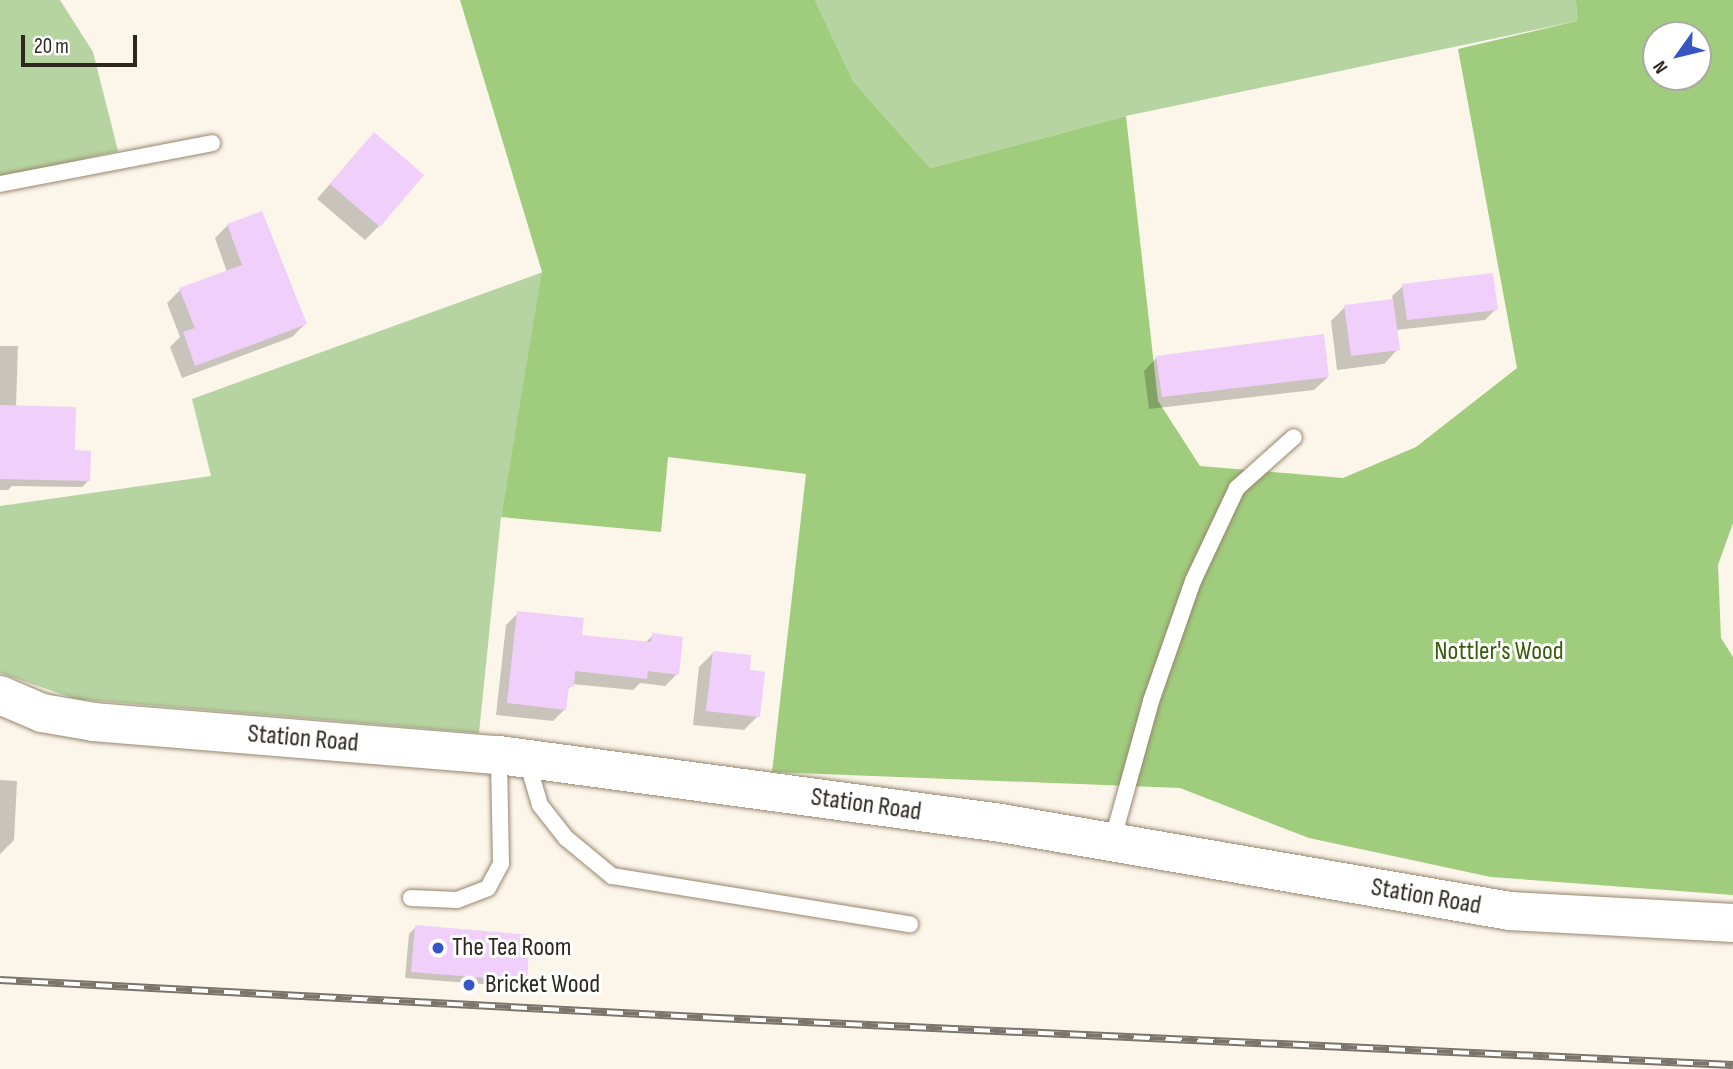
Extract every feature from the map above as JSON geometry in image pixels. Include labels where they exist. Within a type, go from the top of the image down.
[{"type":"street","name":"Station Road","points":[[0,695],[42,713],[94,722],[513,757],[1001,823],[1510,911],[1733,923]]},
{"type":"lane","points":[[0,184],[212,143]]},
{"type":"lane","points":[[1112,842],[1151,701],[1192,581],[1237,488],[1294,437]]},
{"type":"lane","points":[[411,898],[457,900],[488,888],[501,864],[513,757]]},
{"type":"lane","points":[[513,757],[540,805],[566,838],[612,876],[910,924]]},
{"type":"green space","points":[[0,0],[60,0],[93,52],[118,151],[0,178]]},
{"type":"green space","name":"Nottler's Wood","points":[[460,0],[815,0],[853,81],[930,168],[1126,116],[1158,401],[1200,466],[1343,478],[1416,447],[1517,368],[1458,49],[1577,21],[1576,0],[1733,0],[1733,523],[1718,565],[1721,638],[1733,657],[1733,895],[1491,877],[1309,838],[1180,788],[772,772],[806,474],[668,457],[661,532],[501,517],[542,272]]},
{"type":"green space","points":[[815,0],[1576,0],[1577,21],[1126,116],[930,168],[853,81]]},
{"type":"green space","points":[[543,272],[501,517],[479,733],[76,699],[0,673],[0,506],[211,476],[192,399]]},
{"type":"building","points":[[374,132],[424,175],[380,227],[330,184]]},
{"type":"building","points":[[262,211],[307,324],[195,366],[183,332],[195,328],[179,288],[242,265],[227,224]]},
{"type":"building","points":[[1493,273],[1498,310],[1407,320],[1402,284]]},
{"type":"building","points":[[1393,299],[1400,350],[1351,356],[1344,305]]},
{"type":"building","points":[[1324,334],[1329,377],[1162,397],[1156,356]]},
{"type":"building","points":[[0,405],[76,407],[75,450],[91,451],[90,481],[0,479]]},
{"type":"building","points":[[517,611],[584,618],[582,635],[651,642],[652,633],[683,637],[679,675],[648,671],[647,679],[575,671],[574,687],[569,686],[566,710],[507,703]]},
{"type":"building","points":[[713,651],[751,655],[750,670],[765,672],[760,717],[706,711]]},
{"type":"building","points":[[415,925],[530,935],[527,981],[411,972]]},
{"type":"railway","points":[[0,980],[718,1018],[1733,1065]]},
{"type":"place","name":"The Tea Room","points":[[438,948]]},
{"type":"place","name":"Bricket Wood","points":[[469,985]]}]
